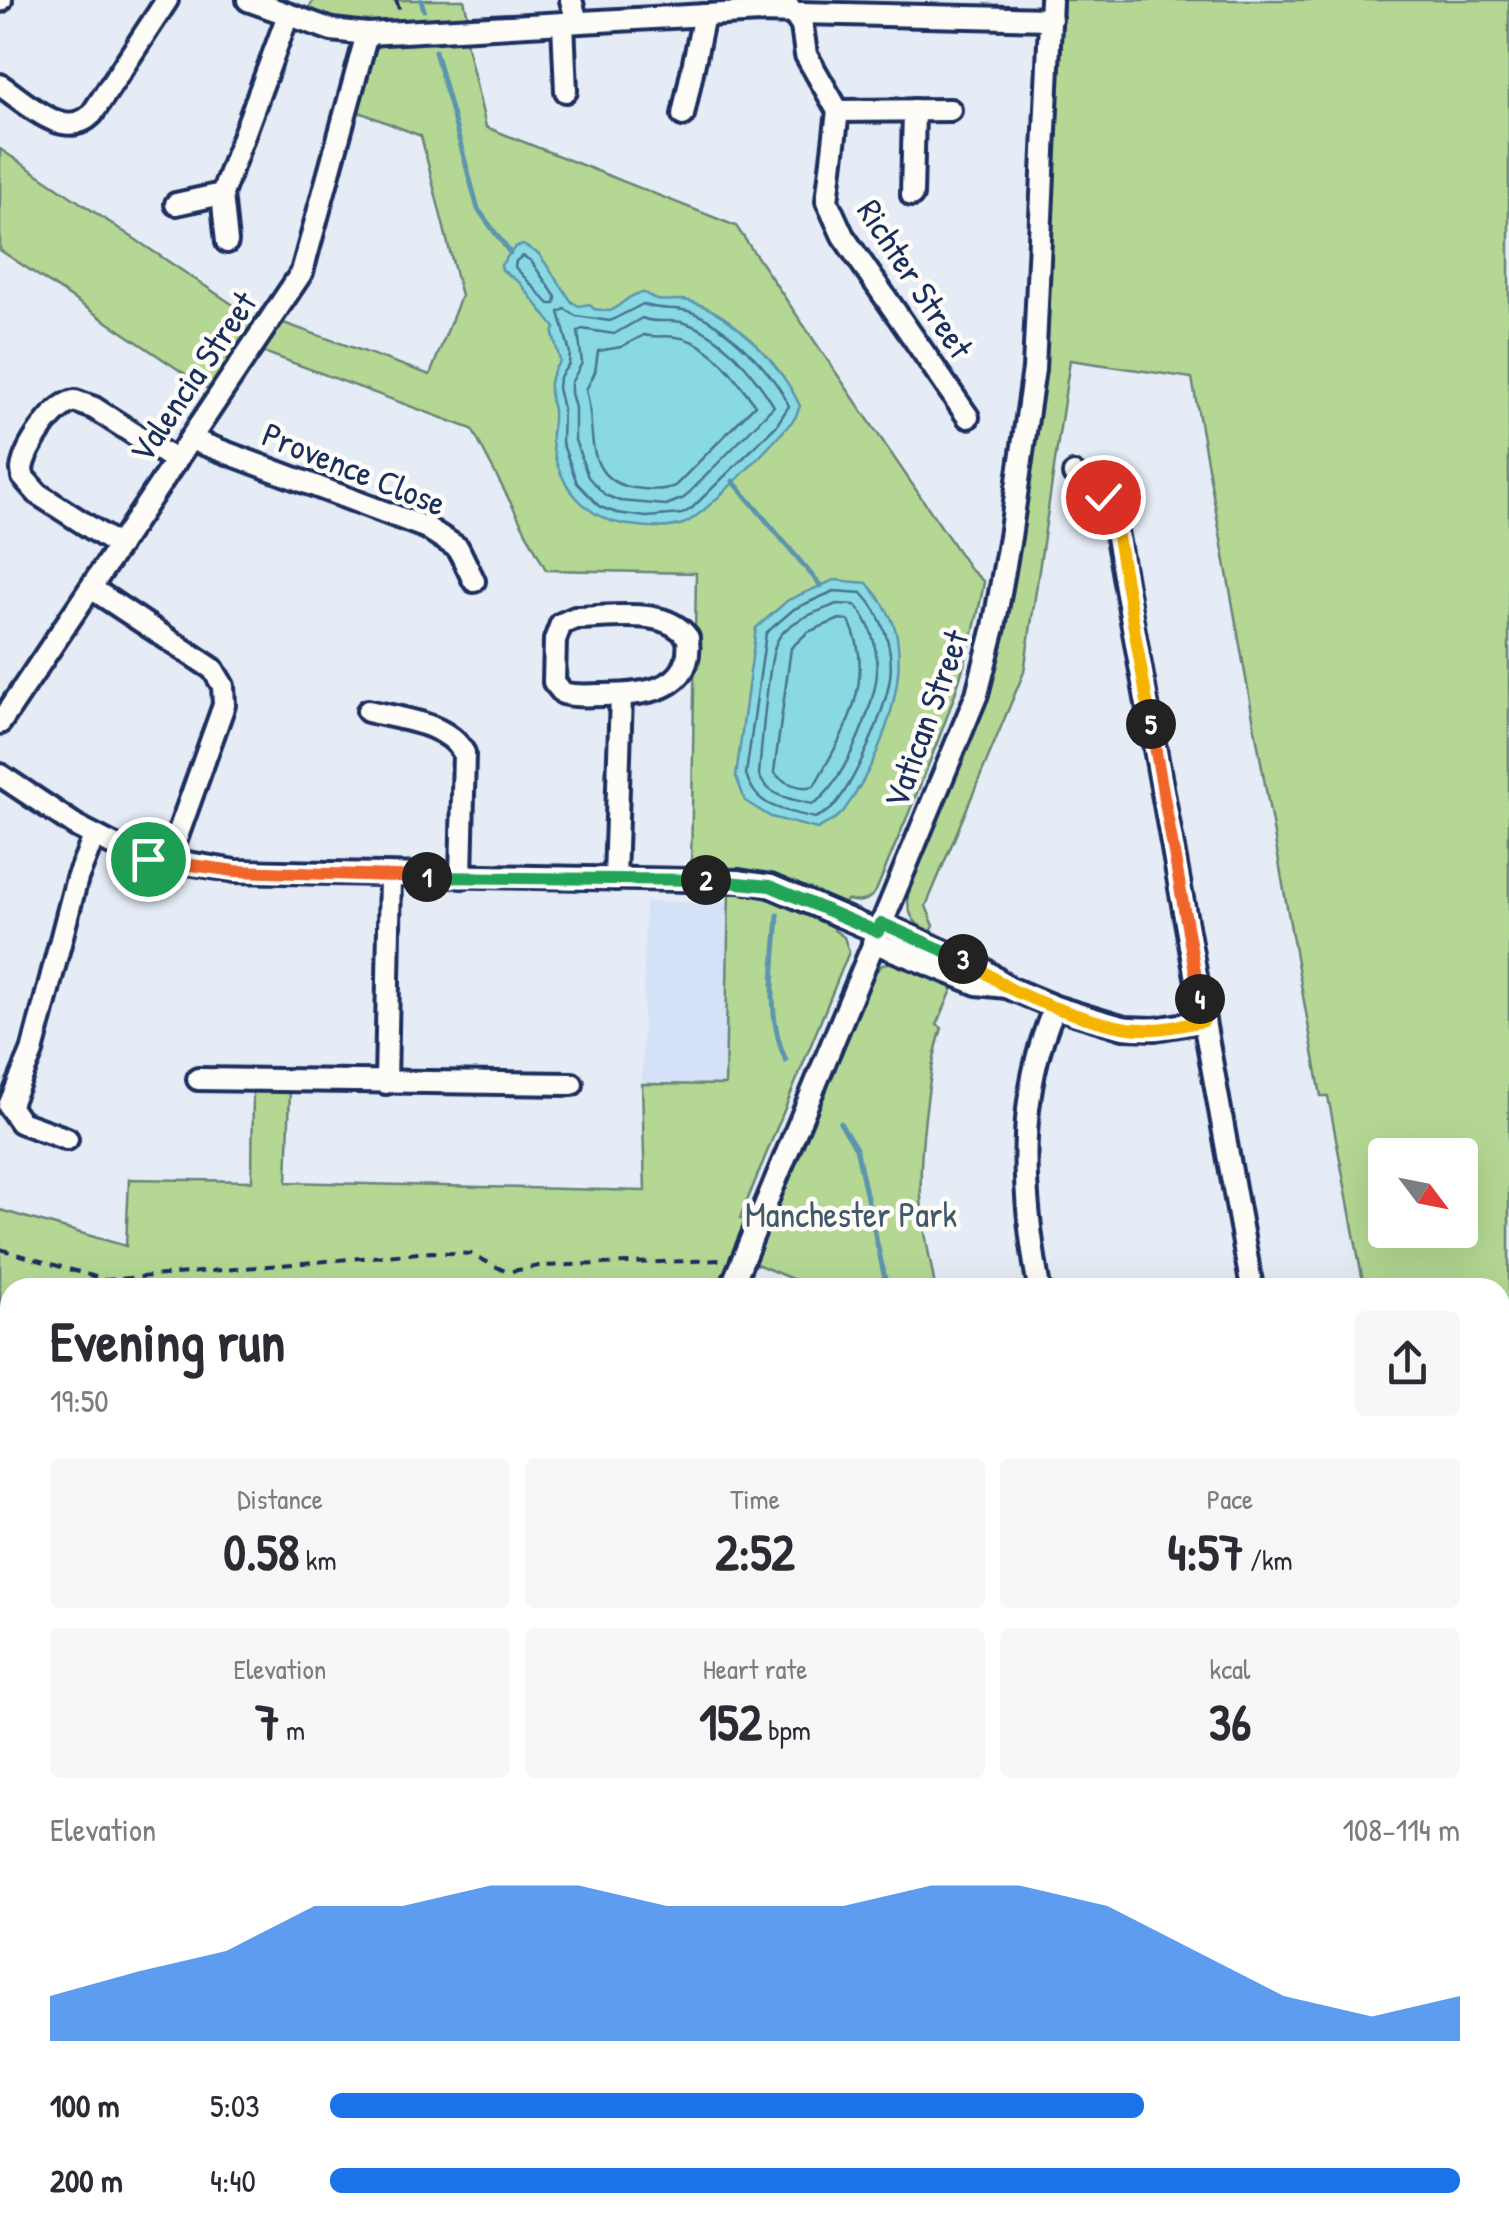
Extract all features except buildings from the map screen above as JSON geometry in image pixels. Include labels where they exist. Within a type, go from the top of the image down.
[{"type":"street","points":[[0,85],[60,124],[79,124],[92,114],[167,0]]},
{"type":"street","points":[[248,0],[332,30],[367,34],[704,15],[788,6],[1051,9]]},
{"type":"street","points":[[566,91],[572,0]]},
{"type":"street","points":[[788,6],[802,26],[806,56],[838,110],[950,110]]},
{"type":"street","name":"Vatican Street","points":[[735,1278],[977,694],[994,626],[1034,368],[1051,9]]},
{"type":"street","points":[[227,242],[222,194],[288,15]]},
{"type":"street","points":[[683,116],[704,15]]},
{"type":"street","name":"Valencia Street","points":[[0,723],[306,263],[367,34]]},
{"type":"street","name":"Richter Street","points":[[838,110],[827,192],[829,211],[968,417]]},
{"type":"street","name":"Richter Street","points":[[912,195],[914,110]]},
{"type":"street","points":[[176,204],[222,194]]},
{"type":"street","points":[[119,546],[38,494],[23,477],[23,460],[48,422],[65,402],[85,403],[176,461]]},
{"type":"street","name":"Provence Close","points":[[190,439],[427,528],[458,548],[474,581]]},
{"type":"street","points":[[1074,474],[1103,497],[1116,526],[1250,1278]]},
{"type":"street","points":[[90,588],[212,669],[223,686],[224,705],[168,862]]},
{"type":"street","points":[[659,618],[682,630],[689,648],[688,661],[674,681],[658,689],[622,695],[570,696],[557,688],[553,665],[555,640],[557,630],[566,620],[659,618]]},
{"type":"street","points":[[616,878],[622,695]]},
{"type":"street","points":[[368,712],[443,732],[460,745],[464,753],[461,877]]},
{"type":"street","points":[[0,776],[94,837],[129,853],[168,862],[235,871],[759,884],[877,932],[982,968],[1007,987],[1055,1006],[1124,1028],[1155,1029],[1204,1021]]},
{"type":"street","points":[[67,1140],[20,1122],[9,1106],[32,1052],[77,878],[94,837]]},
{"type":"street","points":[[386,1083],[390,876]]},
{"type":"street","points":[[1037,1278],[1026,1214],[1028,1118],[1034,1063],[1055,1006]]},
{"type":"street","points":[[198,1079],[572,1084]]},
{"type":"path","points":[[0,1250],[99,1278]]},
{"type":"path","points":[[129,1278],[431,1252],[470,1254],[507,1272],[539,1266],[727,1260]]},
{"type":"shaded area","points":[[645,902],[729,903],[725,1086],[642,1084]]},
{"type":"green space","points":[[314,0],[464,0],[469,21],[346,25],[306,12]]},
{"type":"green space","points":[[1064,0],[1509,0],[1509,1278],[1362,1278],[1328,1096],[1321,1096],[1192,378],[1070,360],[1024,672],[926,906],[934,926],[931,932],[918,925],[911,915],[908,887],[989,691],[1009,607],[1045,359]]},
{"type":"green space","points":[[465,37],[486,127],[736,226],[970,569],[984,582],[965,662],[939,739],[876,891],[867,899],[847,900],[844,905],[762,873],[691,869],[696,573],[546,570],[472,429],[258,350],[278,321],[430,375],[461,296],[421,136],[354,110],[372,52],[383,43]]},
{"type":"green space","points":[[0,149],[259,322],[212,392],[0,250]]},
{"type":"green space","points":[[729,890],[761,894],[836,924],[834,930],[844,937],[849,952],[740,1218],[747,1222],[724,1278],[0,1278],[0,1210],[126,1246],[129,1179],[252,1181],[253,1088],[290,1089],[287,1182],[645,1191],[642,1084],[725,1085]]},
{"type":"green space","name":"Manchester Park","points":[[895,960],[955,983],[937,1025],[942,1028],[932,1068],[922,1144],[922,1209],[933,1278],[790,1278],[754,1263],[872,975]]},
{"type":"water","points":[[523,245],[539,254],[572,302],[579,306],[589,304],[594,309],[610,311],[644,293],[658,300],[689,301],[723,317],[754,343],[781,374],[800,406],[795,418],[723,492],[683,524],[643,527],[614,522],[587,508],[568,486],[552,442],[550,385],[560,361],[555,328],[520,283],[502,270],[501,265],[515,247]]},
{"type":"water","points":[[834,580],[867,583],[872,589],[893,622],[899,659],[893,705],[867,774],[843,812],[817,829],[771,817],[745,801],[736,776],[756,628],[788,600]]},
{"type":"waterway","points":[[421,0],[424,10]]},
{"type":"waterway","points":[[435,51],[478,209],[510,253]]},
{"type":"waterway","points":[[733,481],[821,586]]},
{"type":"waterway","points":[[778,915],[773,1007],[786,1061]]},
{"type":"waterway","points":[[840,1123],[856,1148],[885,1278]]},
{"type":"route","points":[[148,859],[235,871],[759,884],[878,932],[881,923],[982,968],[1007,987],[1124,1028],[1155,1029],[1204,1021],[1116,526],[1103,497]]}]
